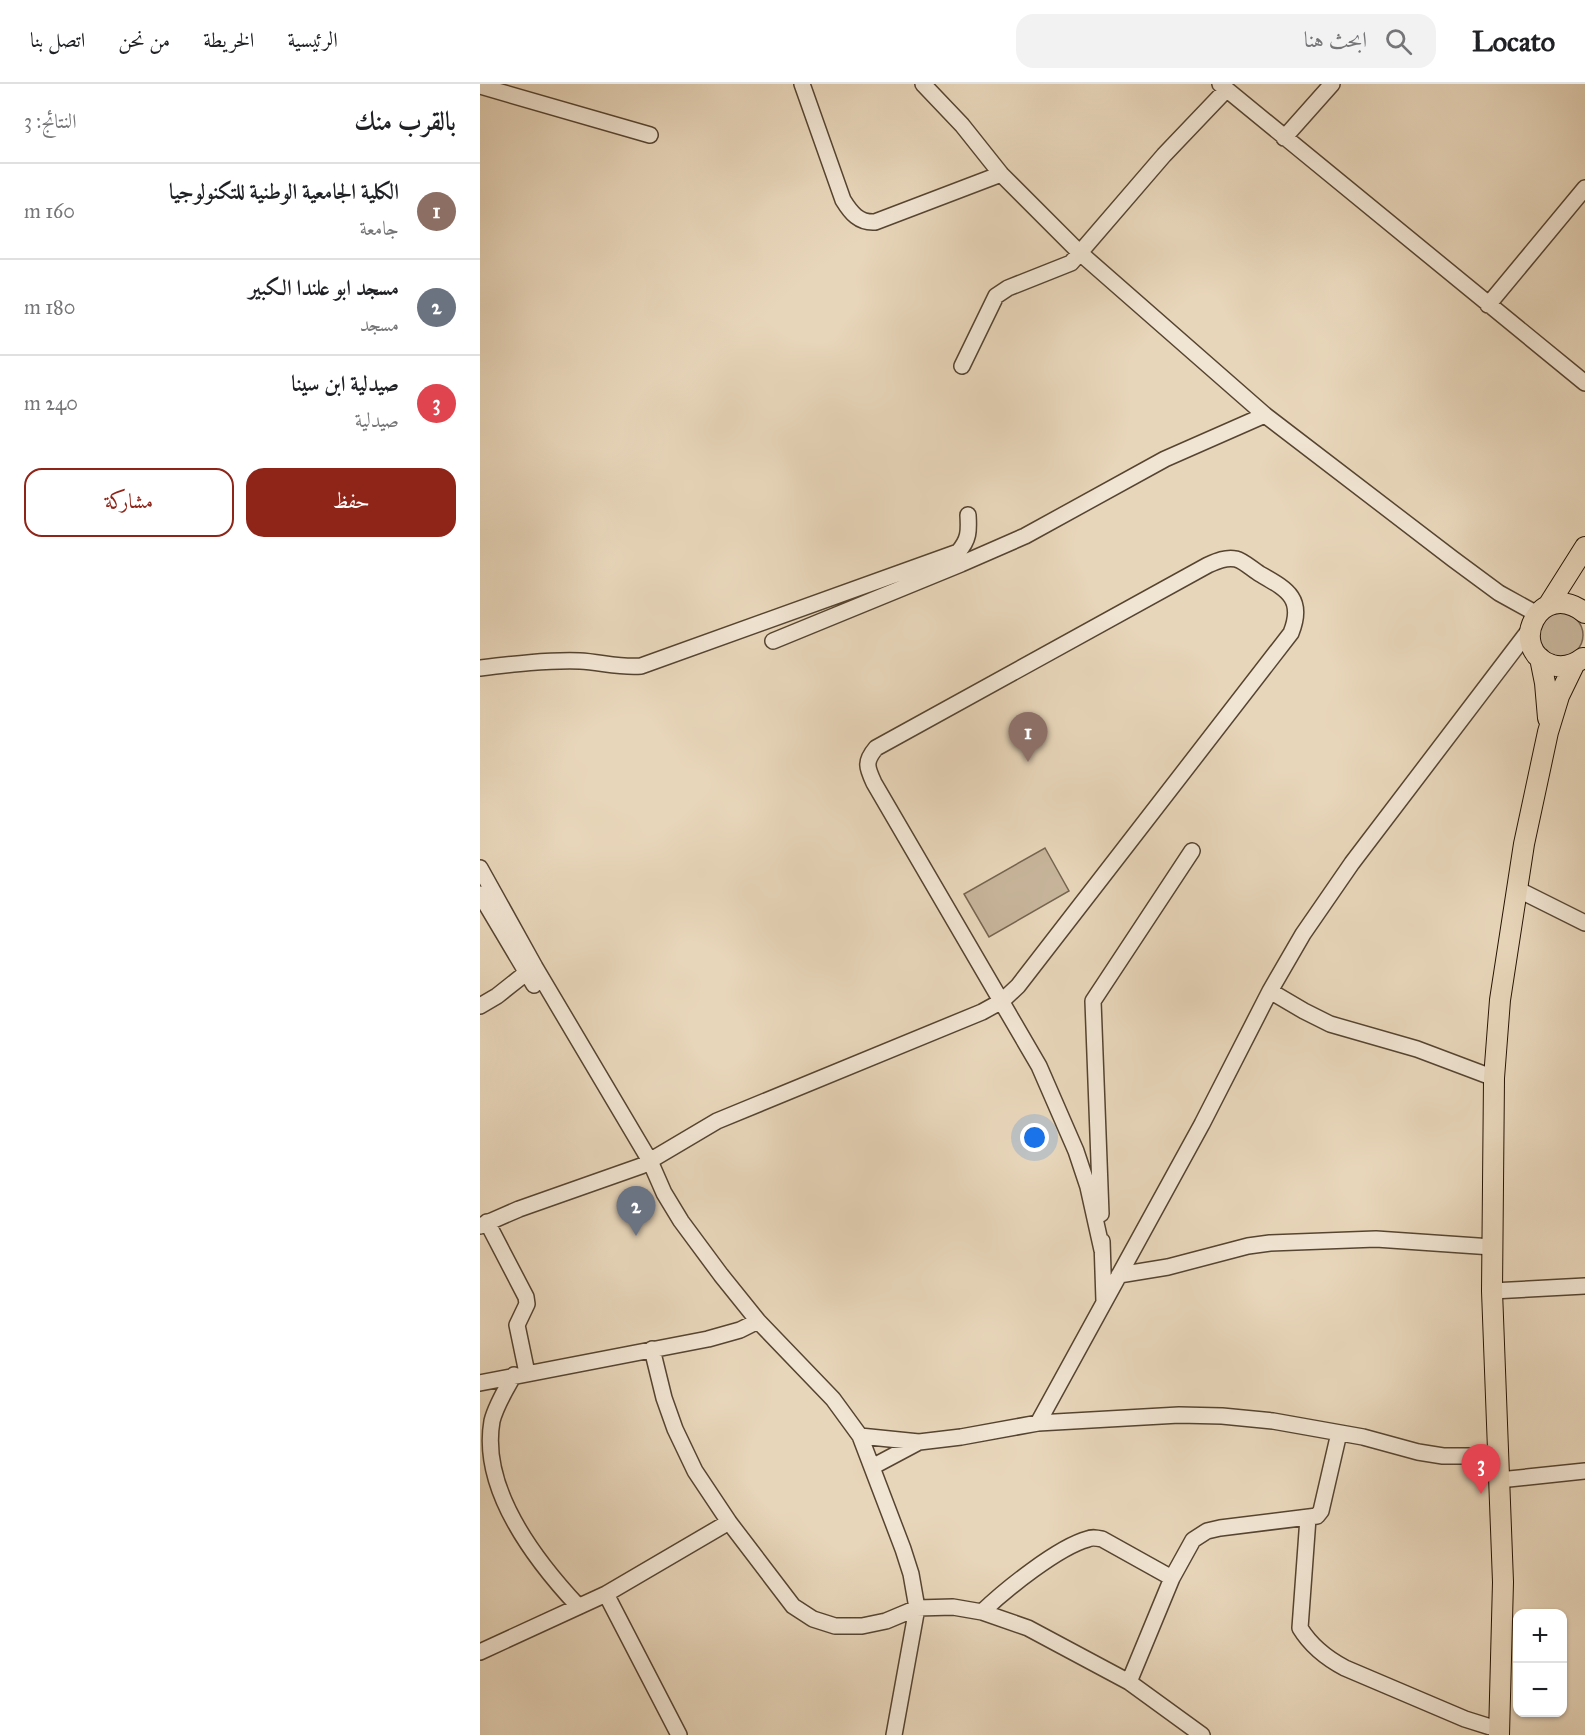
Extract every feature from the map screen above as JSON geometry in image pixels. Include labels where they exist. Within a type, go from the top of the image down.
[{"type":"main road","points":[[1581,661],[1557,666],[1540,658],[1533,650],[1530,640],[1539,616],[1585,547]]},
{"type":"main road","points":[[1539,616],[1563,602],[1576,605],[1585,613]]},
{"type":"main road","points":[[1540,658],[1547,701],[1548,732]]},
{"type":"main road","points":[[1500,1733],[1503,1582],[1492,1291],[1494,1078],[1500,1000],[1517,890],[1548,732],[1559,696],[1581,661]]},
{"type":"street","points":[[802,84],[843,200],[850,212],[858,219],[867,223],[875,222],[1001,174]]},
{"type":"street","points":[[922,84],[962,125],[1001,174],[1079,252],[1265,415],[1499,593],[1539,616],[1352,863],[1303,934],[1270,990],[1202,1124],[1038,1423]]},
{"type":"street","points":[[1284,138],[1332,84]]},
{"type":"street","points":[[480,86],[650,135]]},
{"type":"street","points":[[962,366],[996,296],[1008,288],[1071,263],[1223,87],[1585,383]]},
{"type":"street","points":[[1488,305],[1585,188]]},
{"type":"street","points":[[773,641],[1025,536],[1165,459],[1265,415]]},
{"type":"street","points":[[480,668],[577,661],[627,667],[650,663],[958,552],[966,544],[970,534],[968,515]]},
{"type":"street","points":[[578,1606],[548,1575],[523,1540],[504,1502],[493,1472],[489,1443],[492,1419],[520,1374],[517,1325],[525,1309],[526,1297],[483,1224],[646,1164],[717,1121],[971,1017],[1002,1001],[1018,986],[1291,633],[1296,612],[1288,590],[1236,559],[1222,559],[1208,565],[876,748],[868,756],[868,769],[874,783],[1002,1001],[1039,1066],[1059,1108],[1088,1187],[1102,1250]]},
{"type":"street","points":[[1104,1301],[1093,1001],[1192,851]]},
{"type":"street","points":[[480,868],[646,1164]]},
{"type":"street","points":[[1517,890],[1585,923]]},
{"type":"street","points":[[480,894],[681,1221],[758,1321],[833,1399],[860,1436],[911,1574],[917,1608],[894,1735]]},
{"type":"street","points":[[480,1006],[526,972]]},
{"type":"street","points":[[1270,990],[1330,1024],[1417,1049],[1494,1078]]},
{"type":"street","points":[[1119,1275],[1187,1263],[1248,1246],[1270,1243],[1376,1239],[1492,1247]]},
{"type":"street","points":[[1492,1291],[1585,1286]]},
{"type":"street","points":[[480,1383],[727,1334],[758,1321]]},
{"type":"street","points":[[652,1349],[675,1429],[695,1471],[729,1522],[794,1606],[813,1619],[835,1626],[862,1626],[886,1621],[917,1608],[953,1607],[982,1612],[1028,1628],[1129,1682],[1202,1735]]},
{"type":"street","points":[[860,1436],[919,1442],[1038,1423],[1179,1415],[1222,1416],[1273,1421],[1443,1456],[1498,1456]]},
{"type":"street","points":[[1129,1682],[1172,1578],[1193,1540],[1207,1531],[1317,1516],[1321,1511],[1339,1433]]},
{"type":"street","points":[[873,1467],[919,1442]]},
{"type":"street","points":[[1499,1480],[1585,1471]]},
{"type":"street","points":[[1308,1518],[1300,1628],[1316,1649],[1332,1662],[1345,1668],[1500,1733]]},
{"type":"street","points":[[480,1652],[606,1594],[729,1522]]},
{"type":"street","points":[[982,1612],[1001,1593],[1036,1568],[1089,1538],[1102,1539],[1172,1578]]},
{"type":"street","points":[[606,1594],[679,1735]]},
{"type":"shaded area","points":[[1561,613],[1570,614],[1577,619],[1582,626],[1582,644],[1577,651],[1570,656],[1561,657],[1552,656],[1545,651],[1540,644],[1539,635],[1540,626],[1545,619],[1552,614]]},
{"type":"shaded area","points":[[1045,848],[1069,891],[989,937],[964,894]]},
{"type":"place","name":"الكلية الجامعية الوطنية للتكنولوجيا","points":[[1028,762]]},
{"type":"place","name":"مسجد ابو علندا الكبير","points":[[636,1236]]},
{"type":"place","name":"صيدلية ابن سينا","points":[[1481,1494]]}]
